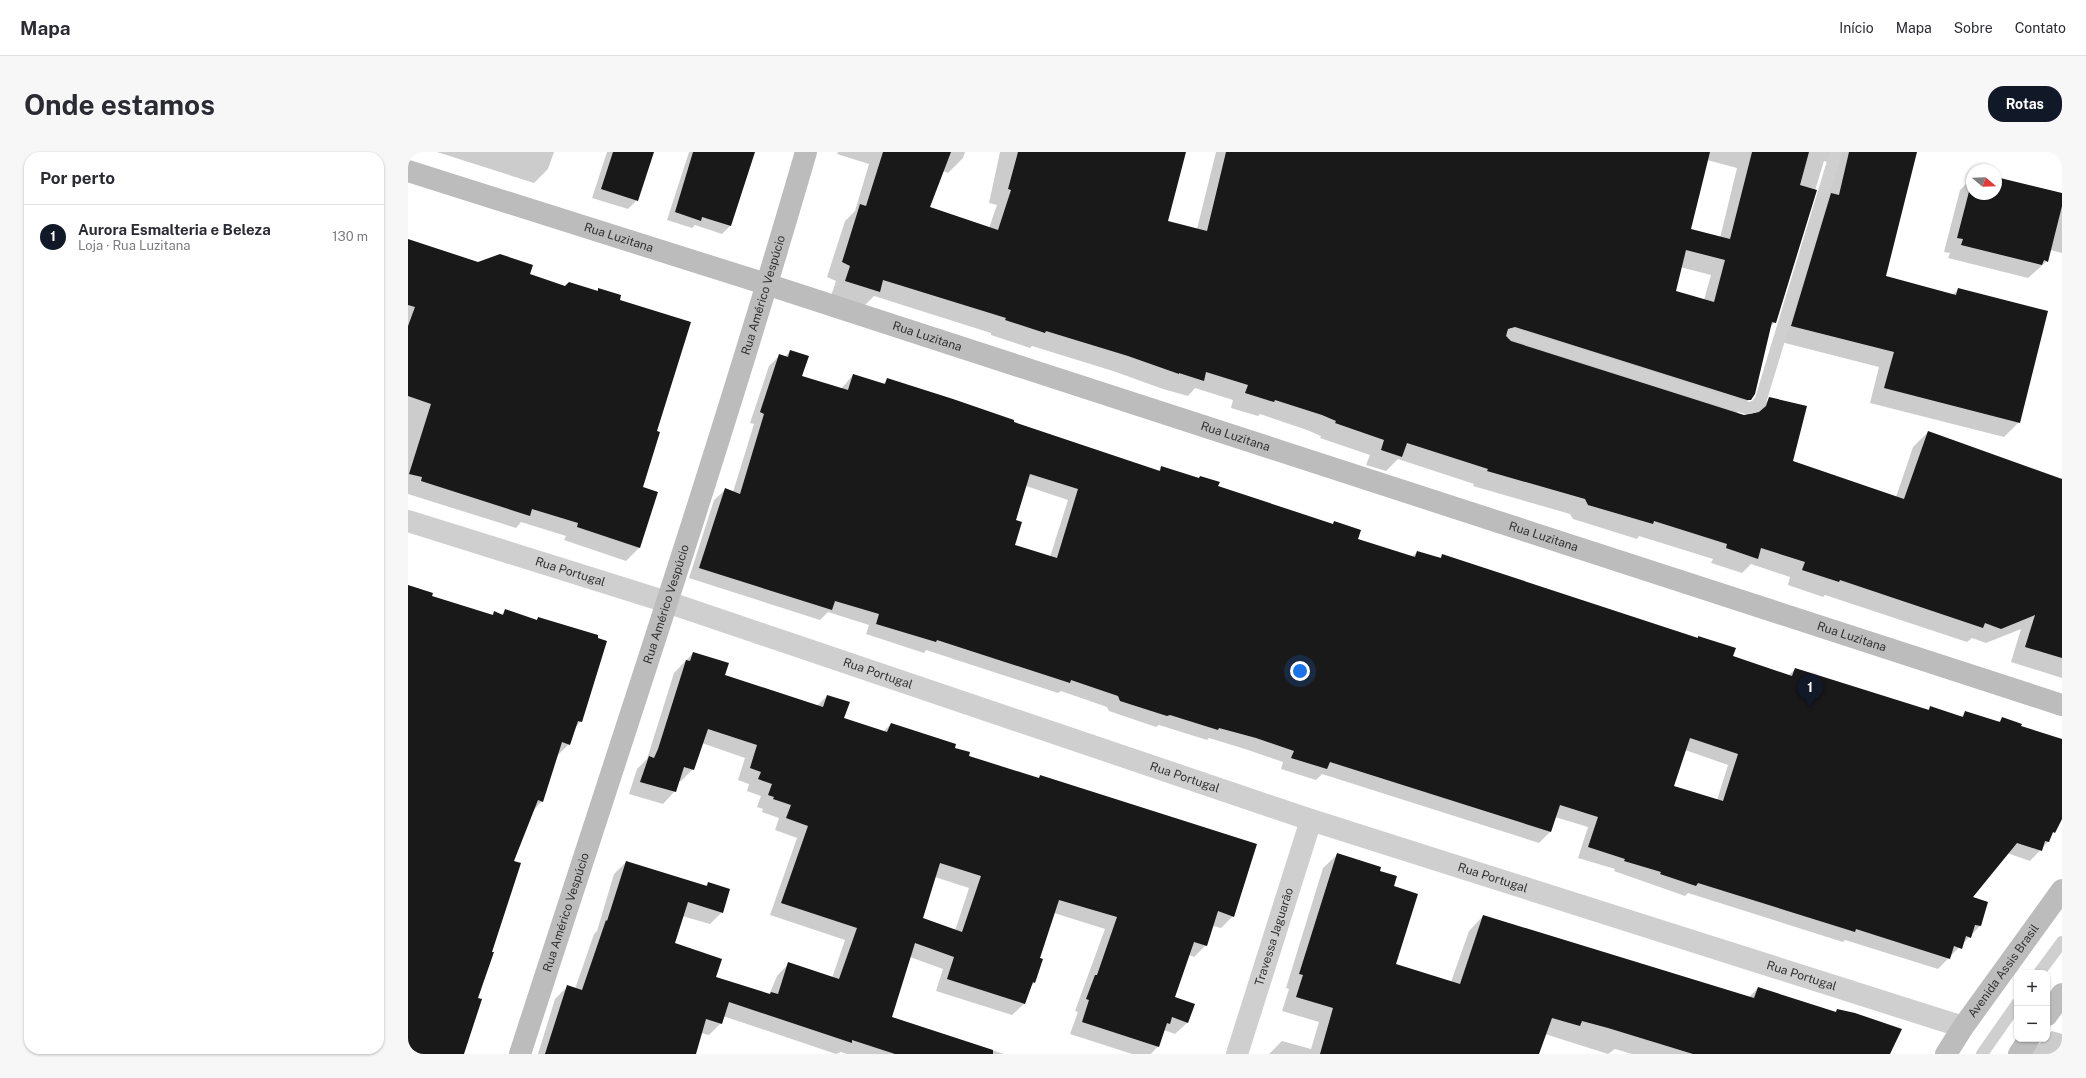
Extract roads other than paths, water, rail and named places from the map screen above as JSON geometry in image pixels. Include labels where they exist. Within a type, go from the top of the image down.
[{"type":"street","name":"Rua Américo Vespúcio","points":[[520,1054],[667,602],[806,152]]},
{"type":"street","name":"Rua Luzitana","points":[[408,171],[766,284],[2062,705]]},
{"type":"street","name":"Rua Portugal","points":[[408,522],[667,602],[1311,820],[1963,1027]]},
{"type":"street","name":"Travessa Jaguarão","points":[[1237,1054],[1311,820]]},
{"type":"street","name":"Avenida Assis Brasil","points":[[1946,1054],[1963,1027],[2062,890]]},
{"type":"street","points":[[2050,1011],[2062,994]]},
{"type":"street","points":[[2018,1054],[2027,1042]]},
{"type":"lane","points":[[1513,334],[1746,408],[1753,408],[1758,405],[1761,399],[1836,152]]},
{"type":"lane","points":[[2042,970],[2062,942]]},
{"type":"lane","points":[[1982,1054],[2016,1006]]},
{"type":"lane","points":[[1955,1054],[1963,1027]]},
{"type":"place","name":"Aurora Esmalteria e Beleza","points":[[1810,707]]}]
